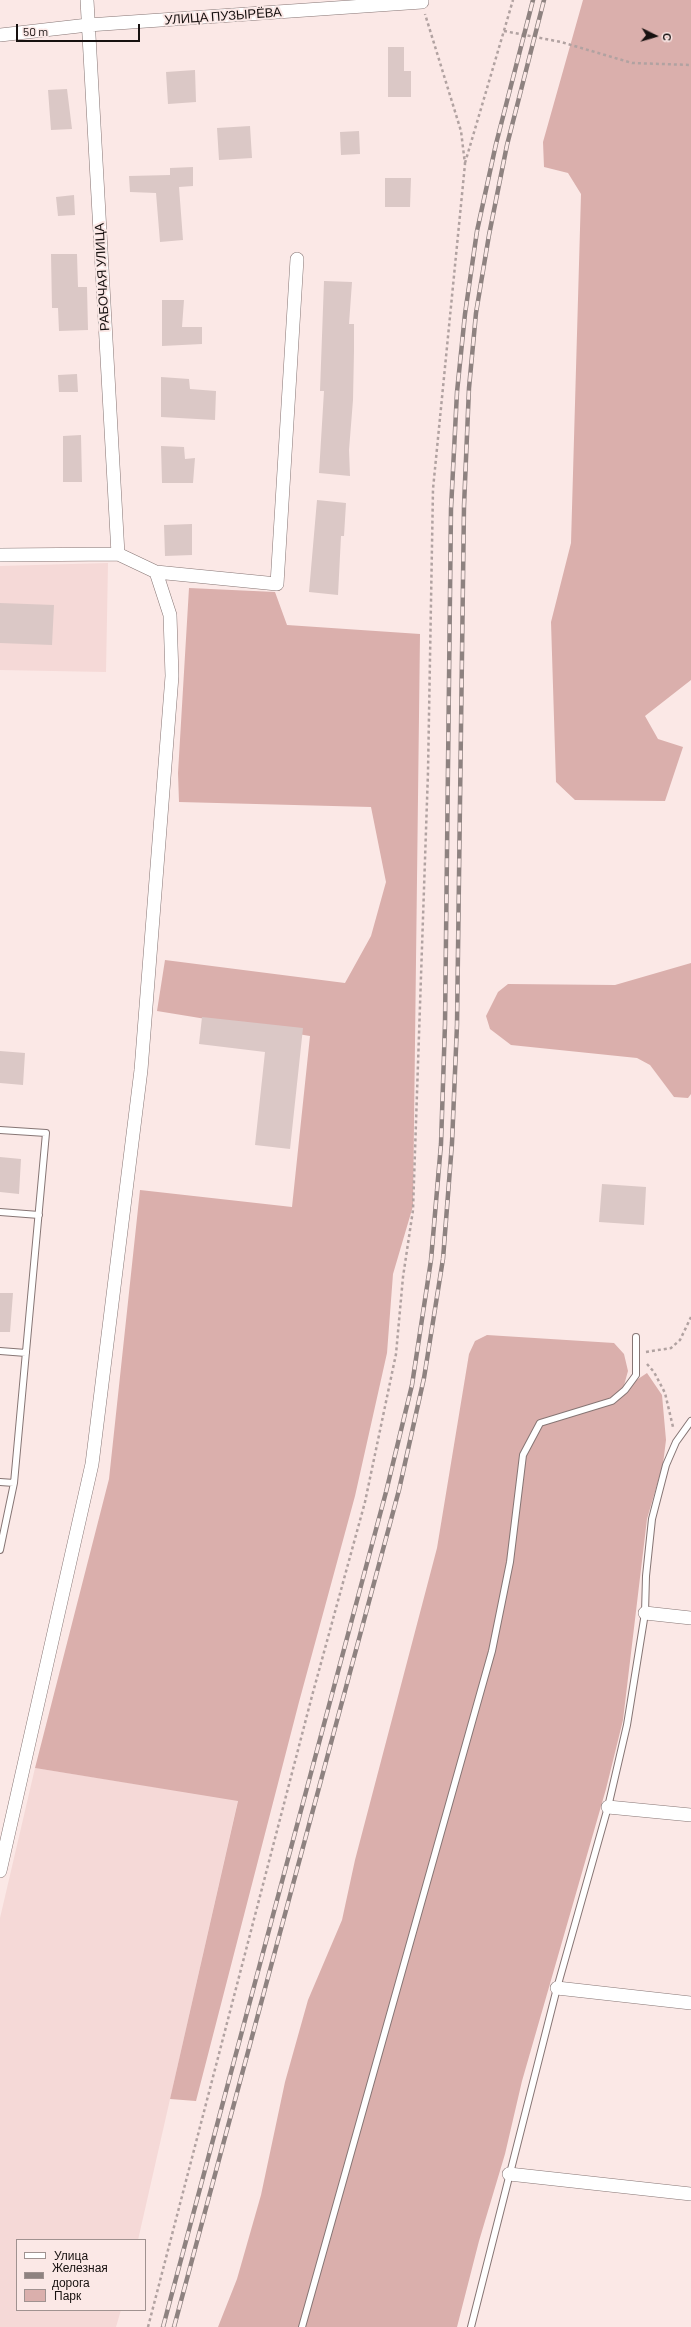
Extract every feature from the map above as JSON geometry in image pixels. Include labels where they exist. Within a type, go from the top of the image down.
[{"type":"street","name":"РАБОЧАЯ УЛИЦА","points":[[87,0],[118,554]]},
{"type":"street","name":"УЛИЦА ПУЗЫРЁВА","points":[[0,35],[88,25],[422,1]]},
{"type":"street","points":[[0,555],[118,554],[156,572],[277,584],[297,259]]},
{"type":"street","points":[[0,1871],[92,1464],[141,1070],[172,676],[170,615],[156,572]]},
{"type":"street","points":[[645,1613],[691,1618]]},
{"type":"street","points":[[608,1807],[691,1815]]},
{"type":"street","points":[[557,1988],[691,2003]]},
{"type":"street","points":[[509,2174],[691,2194]]},
{"type":"lane","points":[[0,1130],[46,1133],[14,1483],[0,1550]]},
{"type":"lane","points":[[0,1212],[39,1215]]},
{"type":"lane","points":[[302,2327],[492,1651],[510,1562],[523,1455],[540,1423],[612,1401],[625,1390],[636,1375],[636,1337]]},
{"type":"lane","points":[[0,1351],[26,1353]]},
{"type":"lane","points":[[471,2327],[557,1988],[608,1807],[628,1725],[645,1613],[646,1576],[652,1519],[666,1465],[676,1442],[691,1421]]},
{"type":"lane","points":[[0,1482],[14,1483]]},
{"type":"path","points":[[148,2327],[310,1704],[365,1502],[396,1354],[402,1277],[413,1210],[428,772],[433,490],[465,164],[513,0]]},
{"type":"path","points":[[422,1],[461,131],[465,164]]},
{"type":"path","points":[[504,31],[562,42],[632,63],[691,65]]},
{"type":"path","points":[[636,1353],[662,1351],[671,1348],[680,1340],[691,1317]]},
{"type":"path","points":[[636,1353],[654,1372],[665,1393],[676,1442]]},
{"type":"shaded area","points":[[108,563],[106,672],[0,670],[0,566]]},
{"type":"shaded area","points":[[35,1768],[238,1800],[138,2239],[16,2239],[16,2311],[121,2311],[116,2327],[0,2327],[0,1918]]},
{"type":"green space","points":[[583,0],[691,0],[691,680],[645,716],[658,739],[683,747],[665,801],[575,800],[556,782],[551,622],[571,543],[581,194],[568,173],[544,167],[543,142]]},
{"type":"green space","points":[[189,588],[275,592],[287,625],[420,634],[413,1206],[393,1274],[387,1353],[355,1496],[299,1702],[196,2101],[170,2099],[238,1801],[35,1768],[109,1479],[140,1190],[292,1207],[310,1036],[157,1011],[165,960],[345,983],[371,936],[386,882],[371,807],[179,802],[178,773]]},
{"type":"green space","points":[[691,963],[691,1094],[688,1098],[674,1097],[650,1065],[637,1058],[511,1045],[490,1029],[486,1016],[498,992],[508,984],[615,985]]},
{"type":"green space","points":[[487,1335],[614,1343],[624,1354],[628,1371],[623,1389],[647,1373],[662,1395],[666,1440],[663,1464],[647,1519],[623,1720],[606,1789],[522,2081],[505,2154],[479,2241],[457,2327],[218,2327],[237,2279],[261,2195],[285,2082],[308,2000],[342,1920],[355,1860],[437,1548],[469,1354],[475,1341]]},
{"type":"building","points":[[388,47],[404,47],[404,71],[411,71],[411,97],[388,97]]},
{"type":"building","points":[[195,70],[196,102],[168,104],[166,72]]},
{"type":"building","points":[[67,89],[72,129],[51,130],[48,90]]},
{"type":"building","points":[[250,126],[252,158],[219,160],[217,128]]},
{"type":"building","points":[[359,131],[360,154],[341,155],[340,132]]},
{"type":"building","points":[[193,167],[193,186],[179,187],[183,240],[160,242],[156,193],[130,192],[129,176],[170,175],[170,168]]},
{"type":"building","points":[[385,178],[411,178],[410,207],[385,207]]},
{"type":"building","points":[[74,195],[75,215],[58,216],[56,197]]},
{"type":"building","points":[[51,254],[77,254],[78,287],[87,287],[88,330],[59,331],[58,308],[52,308]]},
{"type":"building","points":[[324,281],[352,282],[349,324],[354,324],[354,351],[353,400],[349,450],[350,476],[319,473],[324,391],[320,391]]},
{"type":"building","points":[[162,300],[184,300],[182,327],[202,327],[202,344],[162,346]]},
{"type":"building","points":[[77,374],[78,392],[59,392],[58,375]]},
{"type":"building","points":[[161,377],[189,379],[190,389],[216,391],[215,420],[161,417]]},
{"type":"building","points":[[81,435],[82,482],[63,482],[63,436]]},
{"type":"building","points":[[161,446],[184,447],[185,459],[195,458],[193,483],[162,483]]},
{"type":"building","points":[[317,500],[346,503],[344,536],[341,536],[338,595],[309,592]]},
{"type":"building","points":[[192,524],[192,555],[165,556],[164,525]]},
{"type":"building","points":[[0,603],[54,605],[52,645],[0,643]]},
{"type":"building","points":[[202,1017],[303,1028],[290,1149],[255,1145],[265,1052],[199,1044]]},
{"type":"building","points":[[0,1051],[25,1053],[23,1085],[0,1083]]},
{"type":"building","points":[[0,1157],[21,1159],[19,1194],[0,1192]]},
{"type":"building","points":[[602,1184],[646,1187],[644,1225],[599,1222]]},
{"type":"building","points":[[0,1293],[13,1293],[10,1332],[0,1332]]},
{"type":"railway","points":[[163,2327],[386,1492],[412,1385],[431,1260],[441,1144],[445,1024],[451,509],[457,392],[465,314],[477,231],[496,144],[533,0]]},
{"type":"railway","points":[[174,2327],[399,1490],[424,1378],[443,1259],[452,1143],[457,1025],[464,506],[469,388],[476,313],[489,235],[507,145],[544,0]]}]
